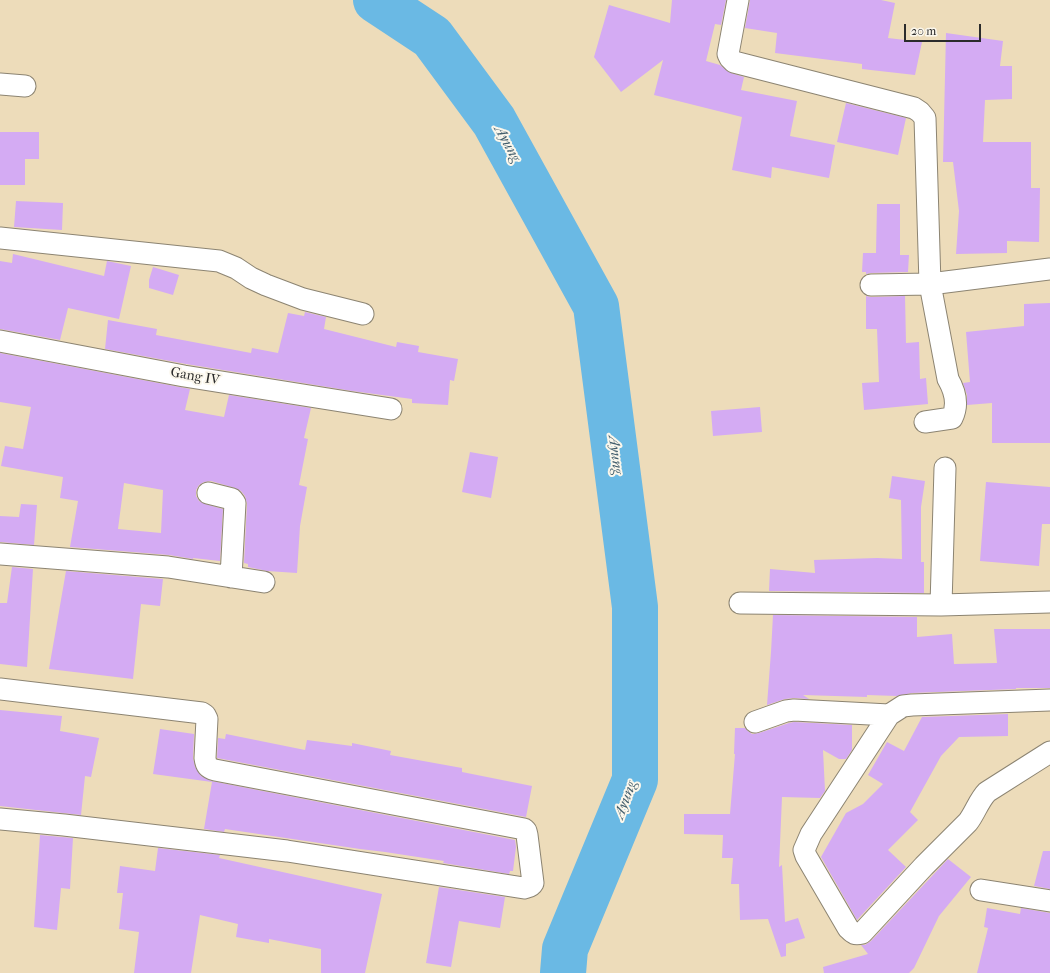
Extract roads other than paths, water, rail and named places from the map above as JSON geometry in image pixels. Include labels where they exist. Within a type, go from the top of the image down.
[{"type":"street","points":[[738,0],[728,54],[734,62],[914,108],[925,118],[930,284],[948,378],[954,390],[956,410],[952,418],[925,422]]},
{"type":"street","points":[[0,84],[25,86]]},
{"type":"street","points":[[0,238],[219,261],[236,268],[251,278],[266,285],[296,296],[363,314]]},
{"type":"street","points":[[871,284],[930,284],[1050,269]]},
{"type":"street","name":"Gang IV","points":[[0,341],[184,376],[391,409]]},
{"type":"street","points":[[941,605],[945,468]]},
{"type":"street","points":[[208,493],[232,500],[235,503],[231,577]]},
{"type":"street","points":[[0,554],[168,567],[264,582]]},
{"type":"street","points":[[740,603],[941,605],[1050,602]]},
{"type":"street","points":[[0,689],[196,711],[206,715],[207,719],[205,758],[206,765],[209,768],[524,830],[526,831],[527,835],[533,883],[528,888],[524,888],[287,851],[0,819]]},
{"type":"street","points":[[1050,700],[912,705],[903,706],[889,715],[811,834],[804,850],[806,856],[848,928],[853,933],[862,933],[924,866],[968,822],[974,815],[987,792],[1050,752]]},
{"type":"street","points":[[755,722],[786,711],[794,710],[889,715]]},
{"type":"street","points":[[981,890],[1050,901]]},
{"type":"waterway","name":"Ayung","points":[[376,0],[432,37],[494,121],[596,306],[635,607],[635,780],[565,949],[563,973]]}]
